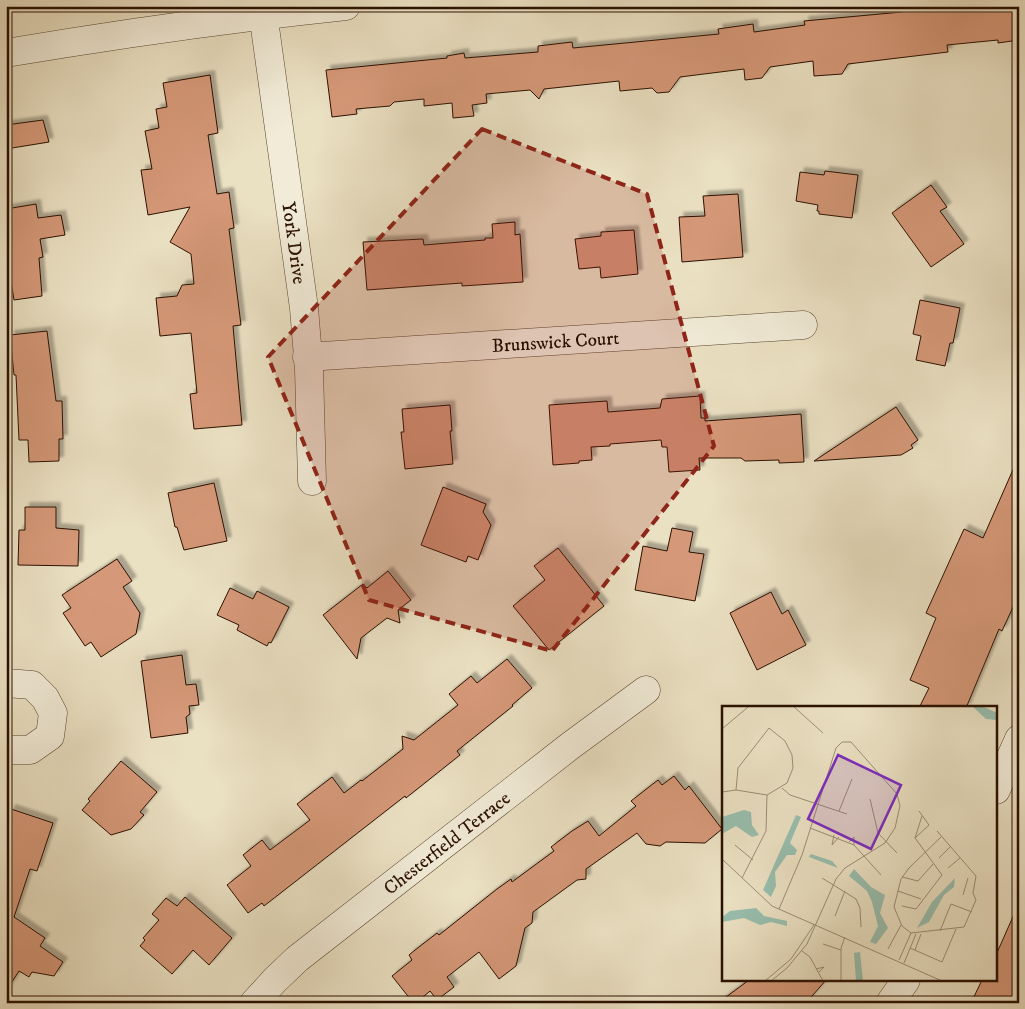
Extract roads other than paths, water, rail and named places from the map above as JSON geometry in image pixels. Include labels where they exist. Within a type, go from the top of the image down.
[{"type":"street","points":[[6,53],[262,11],[346,6]]},
{"type":"street","name":"York Drive","points":[[262,11],[304,308],[312,481]]},
{"type":"street","name":"Brunswick Court","points":[[307,357],[803,325]]},
{"type":"street","points":[[6,683],[32,685],[45,698],[53,713],[50,736],[30,750],[6,750]]},
{"type":"street","name":"Chesterfield Terrace","points":[[254,1003],[297,959],[570,746],[646,690]]},
{"type":"street","points":[[998,786],[1019,739]]},
{"type":"street","points":[[890,1003],[905,982]]}]
